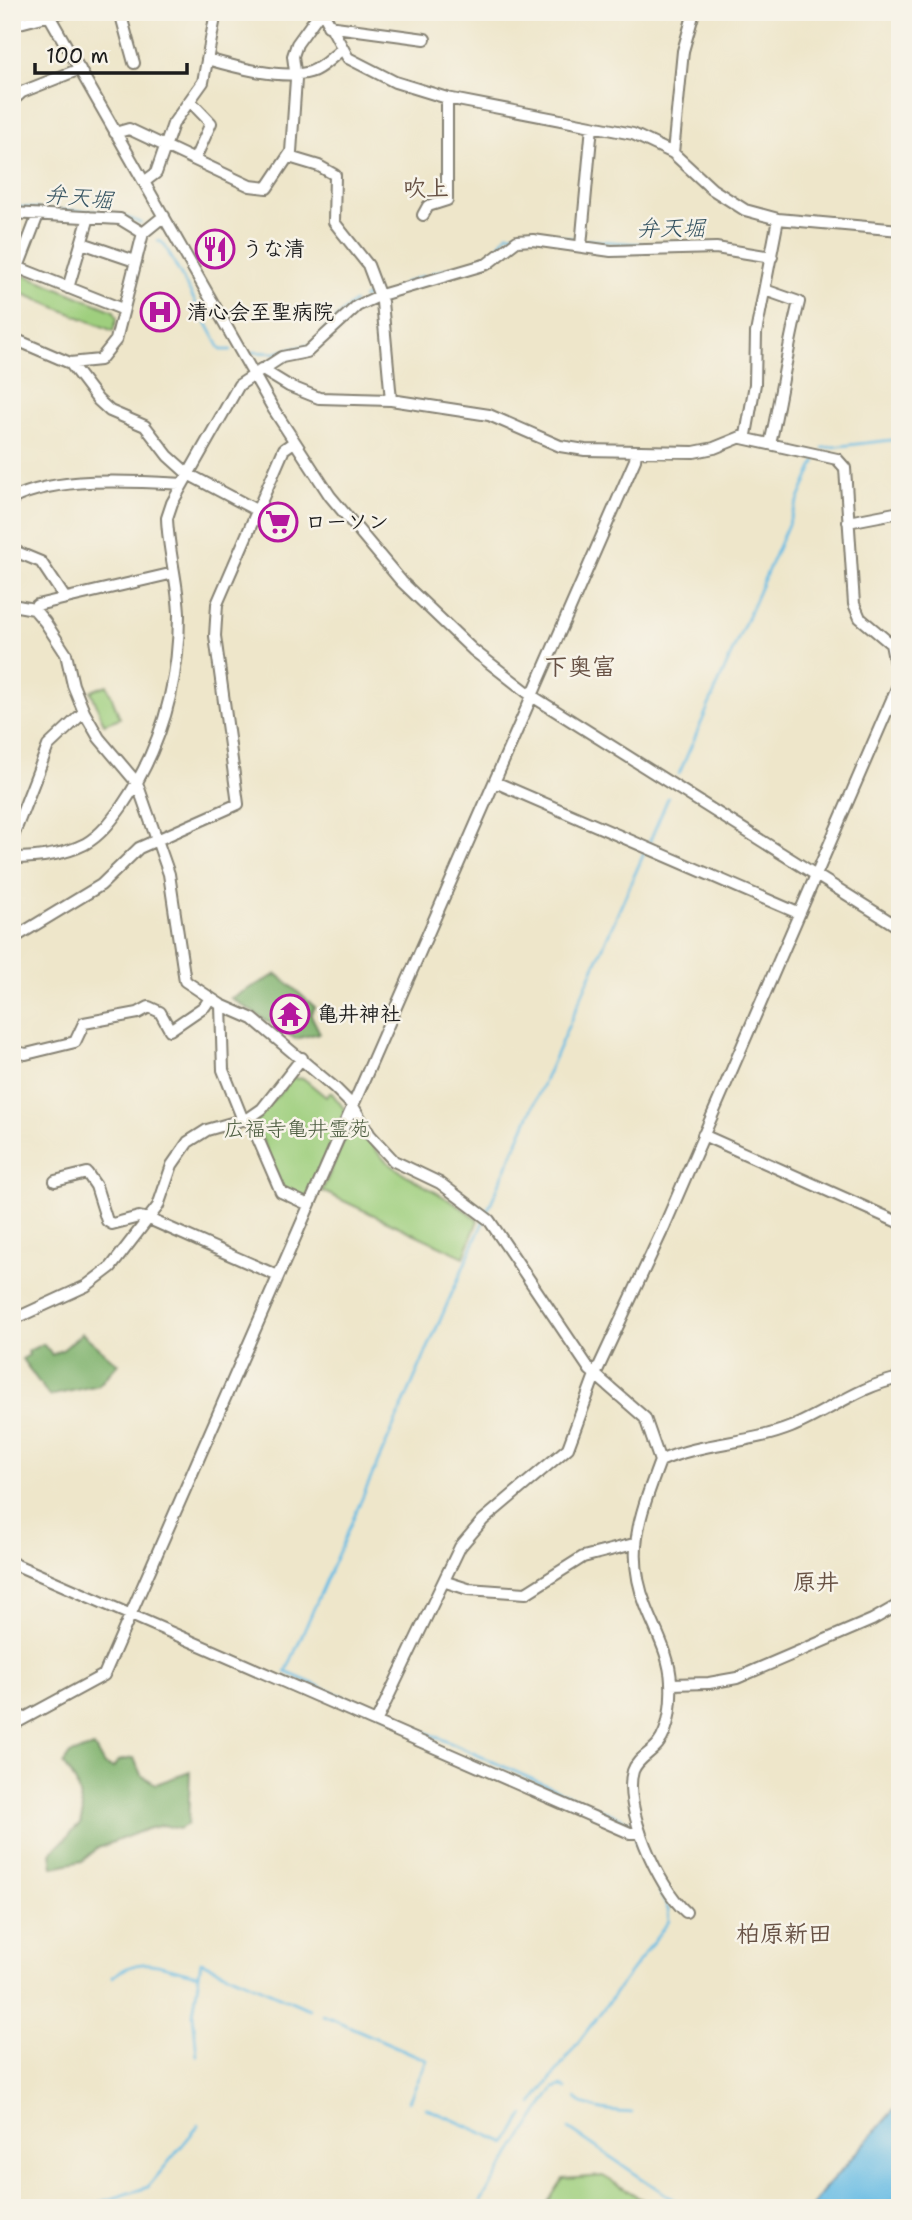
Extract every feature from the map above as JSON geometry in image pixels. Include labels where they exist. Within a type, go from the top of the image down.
[{"type":"street","points":[[12,26],[62,12]]},
{"type":"street","points":[[120,12],[134,64]]},
{"type":"street","points":[[144,182],[156,173],[173,124],[203,82],[216,12]]},
{"type":"street","points":[[115,133],[129,129],[261,189],[270,185],[289,157],[296,75],[293,55],[297,44],[322,12],[341,50],[356,65],[369,71],[447,98],[633,134],[673,153],[712,189],[745,210],[778,219],[900,230]]},
{"type":"street","points":[[673,153],[683,51],[694,12]]},
{"type":"street","points":[[49,15],[115,133],[257,372],[294,442],[338,507],[402,582],[473,650],[532,696],[900,928]]},
{"type":"street","points":[[328,26],[425,39]]},
{"type":"street","points":[[207,58],[238,68],[296,75],[313,72],[341,50]]},
{"type":"street","points":[[12,101],[22,92],[80,69]]},
{"type":"street","points":[[12,84],[22,92]]},
{"type":"street","points":[[423,215],[428,206],[447,200],[447,98]]},
{"type":"street","points":[[190,101],[211,123],[195,159]]},
{"type":"street","points":[[581,246],[592,126]]},
{"type":"street","points":[[289,157],[319,166],[335,175],[334,222],[368,265],[381,295],[391,400]]},
{"type":"street","points":[[12,213],[120,219],[143,233]]},
{"type":"street","points":[[12,283],[38,215]]},
{"type":"street","points":[[69,363],[100,360],[109,351],[116,340],[143,233],[164,216]]},
{"type":"street","points":[[68,288],[89,217]]},
{"type":"street","points":[[257,372],[319,398],[391,400],[489,415],[560,446],[636,453],[694,452],[742,438],[746,435],[755,384],[756,333],[778,219]]},
{"type":"street","points":[[12,858],[55,854],[86,843],[102,832],[137,783],[152,755],[173,684],[179,612],[167,518],[185,479],[239,385],[282,358],[307,352],[357,306],[381,295],[487,264],[517,241],[533,240],[611,251],[716,247],[772,257]]},
{"type":"street","points":[[82,243],[135,261]]},
{"type":"street","points":[[19,268],[122,309]]},
{"type":"street","points":[[765,290],[799,302],[782,370],[779,404],[769,444]]},
{"type":"street","points":[[12,338],[69,363],[110,411],[145,426],[185,479]]},
{"type":"street","points":[[742,438],[837,459],[845,468],[855,604],[860,618],[891,644],[898,665],[900,692]]},
{"type":"street","points":[[12,939],[101,884],[133,853],[159,838],[238,804],[215,636],[220,593],[284,449],[294,442]]},
{"type":"street","points":[[12,1726],[104,1675],[636,453]]},
{"type":"street","points":[[12,499],[30,490],[78,484],[185,479],[256,510]]},
{"type":"street","points":[[848,522],[900,512]]},
{"type":"street","points":[[12,551],[40,562],[65,598]]},
{"type":"street","points":[[34,609],[37,605],[174,573]]},
{"type":"street","points":[[12,605],[34,609],[66,653],[73,685],[84,712],[99,738],[137,783],[159,838],[169,874],[185,981],[209,998],[253,1019],[302,1058],[353,1106],[370,1135],[394,1161],[440,1183],[485,1218],[595,1375],[645,1418],[660,1461],[634,1544],[635,1564],[645,1604],[670,1669],[671,1684],[666,1728],[659,1743],[633,1770],[632,1783],[640,1833],[653,1865],[686,1912]]},
{"type":"street","points":[[379,1715],[468,1536],[568,1448],[595,1375],[899,683]]},
{"type":"street","points":[[12,839],[48,746],[84,712]]},
{"type":"street","points":[[495,782],[798,913]]},
{"type":"street","points":[[12,1051],[26,1054],[75,1042],[84,1023],[138,1013],[149,1007],[160,1012],[170,1030],[205,1006],[209,998]]},
{"type":"street","points":[[222,1005],[223,1070],[281,1192],[309,1205]]},
{"type":"street","points":[[12,1320],[97,1278],[111,1267],[162,1199],[172,1165],[188,1142],[207,1130],[246,1119],[271,1101],[302,1058]]},
{"type":"street","points":[[702,1135],[900,1223]]},
{"type":"street","points":[[55,1181],[87,1172],[96,1186],[107,1221],[117,1224],[139,1217],[149,1219],[278,1276]]},
{"type":"street","points":[[660,1461],[706,1447],[747,1441],[791,1427],[856,1393],[900,1378]]},
{"type":"street","points":[[446,1582],[468,1589],[526,1593],[583,1557],[634,1544]]},
{"type":"street","points":[[12,1563],[379,1715],[630,1833],[640,1833]]},
{"type":"street","points":[[671,1684],[709,1683],[737,1678],[872,1620],[900,1604]]},
{"type":"green space","points":[[26,275],[114,311],[117,319],[113,331],[16,291],[21,277]]},
{"type":"green space","points":[[107,685],[120,718],[104,724],[91,691]]},
{"type":"green space","points":[[277,974],[315,1007],[311,1015],[320,1033],[295,1039],[231,998]]},
{"type":"green space","name":"広福寺亀井霊苑","points":[[293,1072],[296,1079],[303,1078],[326,1097],[331,1092],[345,1110],[306,1199],[284,1192],[253,1118],[285,1089],[284,1084]]},
{"type":"green space","points":[[351,1124],[361,1130],[385,1160],[478,1220],[464,1257],[322,1191]]},
{"type":"green space","points":[[82,1333],[118,1364],[99,1385],[49,1396],[22,1359],[29,1355],[28,1351],[43,1344],[52,1355],[64,1349]]},
{"type":"green space","points":[[94,1747],[104,1765],[113,1768],[118,1761],[134,1758],[141,1775],[156,1784],[190,1772],[188,1824],[179,1829],[163,1825],[147,1829],[98,1848],[82,1861],[53,1867],[51,1853],[80,1824],[83,1812],[76,1783],[63,1764],[70,1754]]},
{"type":"green space","points":[[603,2176],[652,2208],[544,2208],[563,2179]]},
{"type":"water","points":[[900,2103],[900,2208],[811,2208],[822,2192]]},
{"type":"waterway","name":"弁天堀","points":[[12,206],[39,209]]},
{"type":"waterway","name":"弁天堀","points":[[45,210],[106,213],[141,223]]},
{"type":"waterway","name":"弁天堀","points":[[497,250],[507,234],[543,234],[575,239]]},
{"type":"waterway","name":"弁天堀","points":[[158,240],[164,244],[221,350],[231,350]]},
{"type":"waterway","name":"弁天堀","points":[[587,240],[654,245]]},
{"type":"waterway","name":"弁天堀","points":[[432,273],[470,264]]},
{"type":"waterway","name":"弁天堀","points":[[404,283],[424,276]]},
{"type":"waterway","name":"弁天堀","points":[[363,298],[376,292]]},
{"type":"waterway","name":"弁天堀","points":[[323,330],[354,302]]},
{"type":"waterway","points":[[900,344],[900,365]]},
{"type":"waterway","name":"弁天堀","points":[[252,352],[275,353],[308,345]]},
{"type":"waterway","points":[[823,448],[900,439]]},
{"type":"waterway","points":[[679,774],[816,460]]},
{"type":"waterway","points":[[649,843],[668,798]]},
{"type":"waterway","points":[[486,1214],[645,851]]},
{"type":"waterway","points":[[376,1711],[286,1672],[484,1220]]},
{"type":"waterway","points":[[382,1713],[632,1823]]},
{"type":"waterway","points":[[532,2104],[669,1921],[668,1909],[635,1841]]},
{"type":"waterway","points":[[197,2056],[193,2014],[201,1962],[309,2009]]},
{"type":"waterway","points":[[112,1977],[124,1969],[145,1964],[199,1975]]},
{"type":"waterway","points":[[323,2015],[427,2060],[409,2101]]},
{"type":"waterway","points":[[481,2201],[554,2088],[562,2086],[566,2089]]},
{"type":"waterway","points":[[576,2098],[587,2106],[632,2113]]},
{"type":"waterway","points":[[426,2108],[506,2143],[524,2115]]},
{"type":"waterway","points":[[83,2208],[148,2187],[199,2125]]},
{"type":"waterway","points":[[569,2129],[686,2208]]},
{"type":"place","name":"うな清","points":[[215,249]]},
{"type":"place","name":"清心会至聖病院","points":[[160,312]]},
{"type":"place","name":"ローソン","points":[[278,522]]},
{"type":"place","name":"亀井神社","points":[[290,1014]]},
{"type":"district","name":"吹上","points":[[426,188]]},
{"type":"district","name":"下奥富","points":[[580,667]]},
{"type":"district","name":"原井","points":[[816,1582]]},
{"type":"district","name":"柏原新田","points":[[784,1934]]}]
